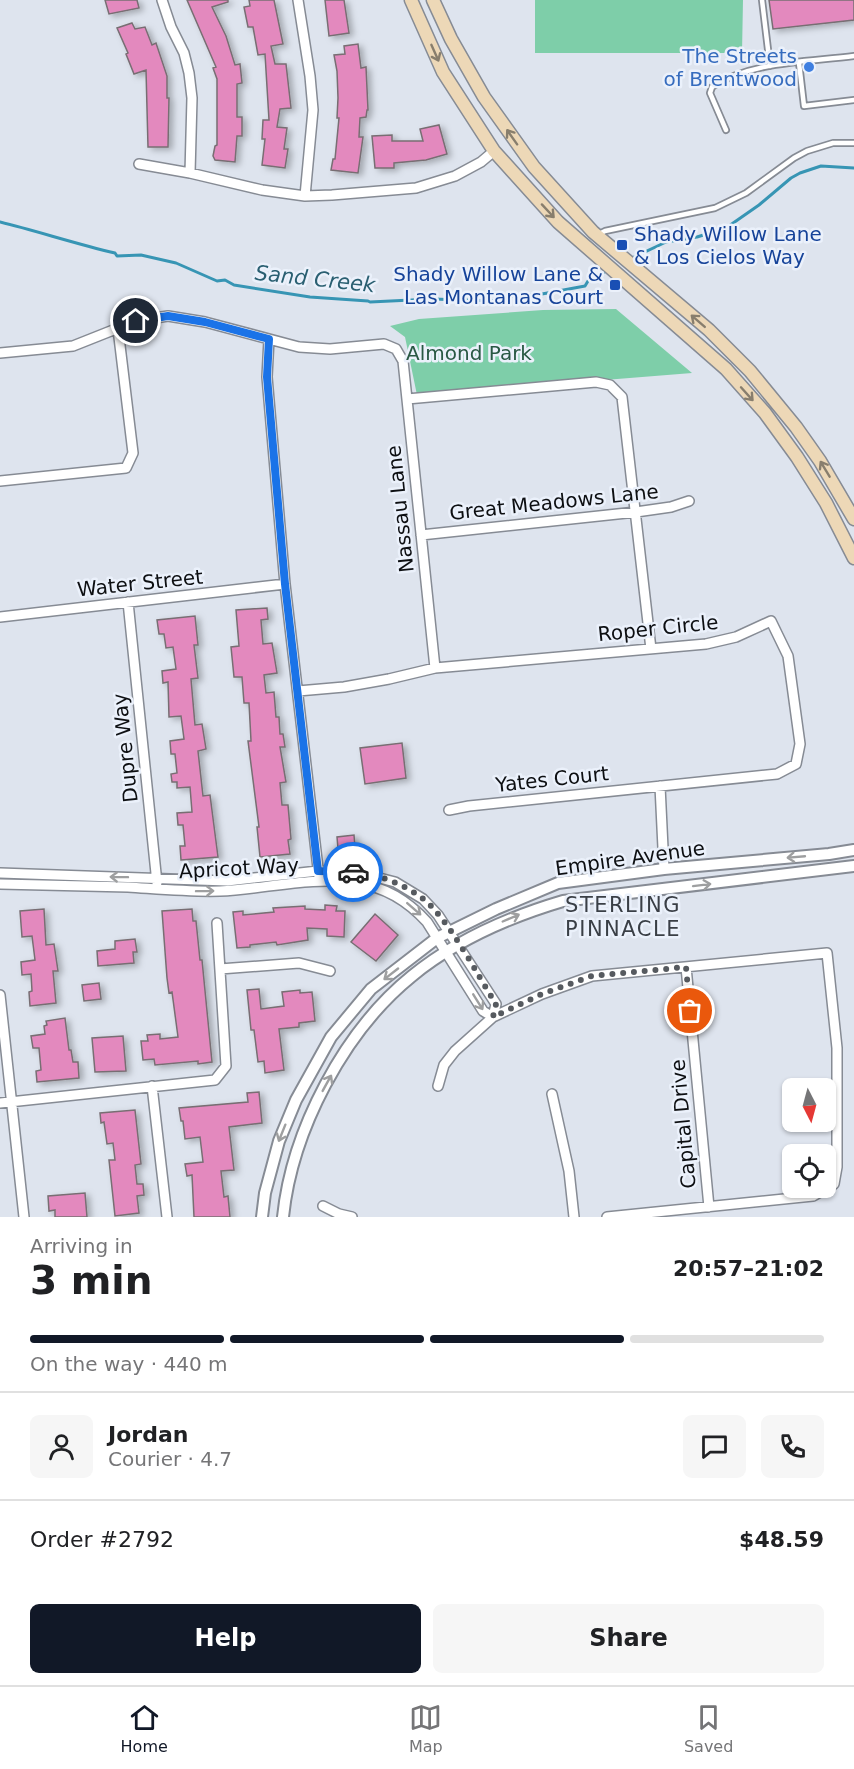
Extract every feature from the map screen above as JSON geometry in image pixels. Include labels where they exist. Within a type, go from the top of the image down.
[{"type":"main road","points":[[411,0],[443,72],[494,151],[558,222],[726,369],[765,413],[797,457],[826,503],[854,558]]},
{"type":"main road","points":[[434,0],[451,39],[484,97],[534,167],[602,239],[709,330],[750,371],[814,452],[854,519]]},
{"type":"main road","points":[[841,531],[854,525]]},
{"type":"street","points":[[162,0],[171,27],[184,53],[189,73],[192,98],[190,173]]},
{"type":"street","points":[[298,0],[313,110],[305,196]]},
{"type":"street","points":[[138,164],[190,173],[262,190],[305,196],[416,188],[455,176],[481,162],[494,151]]},
{"type":"street","points":[[0,353],[73,346],[136,321],[168,316],[205,322],[269,339],[267,377],[285,584],[319,881]]},
{"type":"street","points":[[0,481],[126,468],[134,453],[118,329]]},
{"type":"street","name":"Nassau Lane","points":[[269,339],[299,347],[330,349],[384,344],[396,349],[403,360],[435,668]]},
{"type":"street","points":[[407,399],[596,382],[610,385],[622,397],[651,649]]},
{"type":"street","name":"Great Meadows Lane","points":[[421,535],[636,512],[671,507],[689,501]]},
{"type":"street","name":"Water Street","points":[[0,617],[285,584]]},
{"type":"street","name":"Dupre Way","points":[[128,602],[158,890]]},
{"type":"street","name":"Roper Circle","points":[[298,691],[389,680],[435,668],[716,642],[736,637],[771,621],[788,656],[800,744],[796,764],[777,774],[660,786]]},
{"type":"street","points":[[660,786],[664,869]]},
{"type":"street","name":"Yates Court","points":[[448,810],[660,786]]},
{"type":"street","name":"Empire Avenue","points":[[262,1217],[265,1193],[279,1141],[296,1100],[331,1037],[371,989],[437,938],[496,909],[558,883],[664,869],[854,850]]},
{"type":"street","name":"Empire Avenue","points":[[283,1217],[285,1195],[298,1146],[315,1106],[348,1046],[394,992],[414,975],[447,953],[512,918],[563,901],[854,866]]},
{"type":"street","name":"Apricot Way","points":[[0,873],[226,881],[318,871],[356,872],[395,882],[423,898],[450,931],[496,1004],[493,1017],[483,1011],[427,922],[417,910],[387,891],[357,883],[319,881],[220,891],[0,884]]},
{"type":"street","points":[[0,1102],[215,1080],[226,1066],[217,923]]},
{"type":"street","points":[[438,1086],[444,1065],[493,1017],[542,994],[592,976],[827,953],[837,1048],[837,1167],[834,1184],[813,1196],[607,1217]]},
{"type":"street","points":[[220,969],[299,963],[330,971]]},
{"type":"street","name":"Capital Drive","points":[[686,967],[709,1207]]},
{"type":"street","points":[[0,995],[24,1217]]},
{"type":"street","points":[[152,1086],[167,1217]]},
{"type":"street","points":[[552,1094],[569,1171],[574,1217]]},
{"type":"street","points":[[323,1206],[339,1214],[352,1217]]},
{"type":"lane","points":[[762,0],[770,66]]},
{"type":"lane","points":[[726,130],[710,93],[712,87],[746,72],[770,66],[854,56]]},
{"type":"lane","points":[[799,63],[804,106],[854,100]]},
{"type":"lane","points":[[602,239],[605,231],[715,208],[746,193],[807,151],[833,143],[854,143]]},
{"type":"green space","points":[[535,0],[743,0],[742,53],[535,53]]},
{"type":"green space","name":"Almond Park","points":[[616,309],[692,373],[417,395],[405,337],[390,326],[419,319],[543,310]]},
{"type":"building","points":[[105,0],[137,0],[139,8],[109,14]]},
{"type":"building","points":[[187,0],[228,0],[228,2],[212,7],[226,36],[235,65],[240,64],[242,83],[237,84],[237,117],[242,117],[242,136],[237,136],[235,162],[215,160],[213,156],[217,145],[217,79],[213,68],[216,67]]},
{"type":"building","points":[[249,0],[274,0],[283,44],[271,46],[275,64],[286,64],[291,108],[280,109],[277,127],[287,128],[284,149],[288,149],[285,168],[262,165],[265,139],[262,139],[263,120],[269,120],[265,54],[258,55],[253,27],[248,27],[244,7],[250,6]]},
{"type":"building","points":[[325,0],[344,0],[349,33],[329,36]]},
{"type":"building","points":[[769,0],[854,0],[854,20],[773,29]]},
{"type":"building","points":[[132,23],[135,29],[145,27],[152,45],[156,43],[167,76],[168,147],[148,147],[146,70],[134,74],[117,28]]},
{"type":"building","points":[[358,44],[361,68],[366,67],[368,110],[366,117],[360,118],[359,137],[363,137],[358,173],[331,170],[333,159],[335,159],[339,118],[337,118],[337,71],[334,55],[345,54],[344,46]]},
{"type":"building","points":[[439,125],[447,154],[426,160],[394,163],[394,168],[375,168],[372,136],[392,135],[392,141],[423,141],[420,129]]},
{"type":"building","points":[[267,608],[268,619],[261,620],[263,644],[272,643],[277,673],[264,675],[266,693],[274,692],[276,717],[279,717],[280,734],[283,734],[285,747],[280,747],[286,782],[280,783],[282,805],[288,805],[291,839],[288,840],[290,854],[260,857],[257,827],[259,827],[248,741],[251,741],[249,703],[244,703],[242,677],[234,677],[231,647],[239,646],[236,610]]},
{"type":"building","points":[[195,616],[198,645],[194,645],[198,678],[191,679],[195,725],[202,724],[206,749],[198,751],[203,796],[210,795],[218,857],[181,860],[180,846],[185,846],[183,825],[178,825],[177,813],[192,812],[190,787],[177,788],[177,782],[172,782],[171,774],[177,773],[175,754],[171,754],[170,741],[184,739],[181,716],[169,717],[168,682],[163,683],[162,671],[176,669],[173,647],[166,648],[164,634],[159,634],[157,620]]},
{"type":"building","points":[[402,743],[406,778],[365,784],[360,748]]},
{"type":"building","points":[[354,835],[355,847],[338,849],[337,837]]},
{"type":"building","points":[[325,905],[337,906],[336,911],[345,911],[344,937],[327,936],[327,929],[307,928],[308,940],[237,948],[233,912],[243,911],[243,915],[274,912],[273,908],[305,906],[305,909],[325,910]]},
{"type":"building","points":[[44,909],[46,945],[54,944],[58,971],[53,971],[56,1003],[30,1006],[31,974],[22,975],[21,962],[35,960],[32,936],[22,937],[20,911]]},
{"type":"building","points":[[192,909],[193,921],[196,921],[200,960],[202,960],[212,1062],[155,1065],[154,1059],[143,1060],[141,1041],[148,1041],[147,1035],[160,1034],[160,1039],[178,1037],[172,992],[169,993],[167,978],[162,911]]},
{"type":"building","points":[[375,914],[398,935],[376,961],[351,942]]},
{"type":"building","points":[[135,939],[137,952],[133,952],[134,963],[98,966],[97,951],[115,949],[115,941]]},
{"type":"building","points":[[99,983],[101,999],[84,1001],[82,985]]},
{"type":"building","points":[[259,989],[261,1009],[284,1006],[282,992],[300,990],[300,993],[312,992],[315,1021],[299,1023],[299,1027],[279,1029],[284,1070],[265,1073],[264,1061],[258,1062],[254,1030],[251,1030],[247,990]]},
{"type":"building","points":[[65,1018],[69,1050],[71,1050],[73,1062],[78,1062],[79,1078],[37,1082],[36,1071],[41,1070],[39,1048],[33,1048],[31,1036],[45,1034],[46,1021]]},
{"type":"building","points":[[123,1036],[126,1071],[95,1072],[92,1038]]},
{"type":"building","points":[[259,1092],[262,1123],[229,1127],[234,1170],[221,1171],[224,1197],[228,1196],[230,1217],[194,1217],[192,1175],[187,1176],[185,1164],[203,1162],[200,1137],[185,1139],[179,1108],[248,1102],[247,1093]]},
{"type":"building","points":[[135,1110],[141,1164],[135,1165],[137,1184],[143,1184],[144,1195],[137,1196],[139,1213],[115,1216],[109,1160],[115,1160],[113,1143],[107,1144],[104,1122],[101,1123],[100,1113]]},
{"type":"building","points":[[85,1193],[87,1217],[55,1217],[55,1210],[49,1211],[48,1196]]},
{"type":"waterway","name":"Sand Creek","points":[[630,259],[666,242],[697,237],[726,228],[800,173],[821,166],[854,168]]},
{"type":"waterway","name":"Sand Creek","points":[[0,222],[115,253],[117,256],[141,255],[176,263],[217,281],[225,280],[234,285],[310,297],[370,302],[432,299],[497,301],[511,296],[542,294],[585,286],[588,281],[608,270]]},
{"type":"way so far","points":[[353,872],[395,882],[423,898],[450,931],[496,1004],[493,1017],[542,994],[592,976],[686,967],[690,1011]]},
{"type":"place","name":"The Streets of Brentwood","points":[[809,67]]},
{"type":"place","name":"Shady Willow Lane & Los Cielos Way","points":[[622,245]]},
{"type":"place","name":"Shady Willow Lane & Las Montanas Court","points":[[615,285]]},
{"type":"district","name":"STERLING PINNACLE","points":[[623,917]]},
{"type":"route","points":[[136,321],[168,316],[205,322],[269,339],[267,377],[285,584],[318,871],[353,872]]}]
